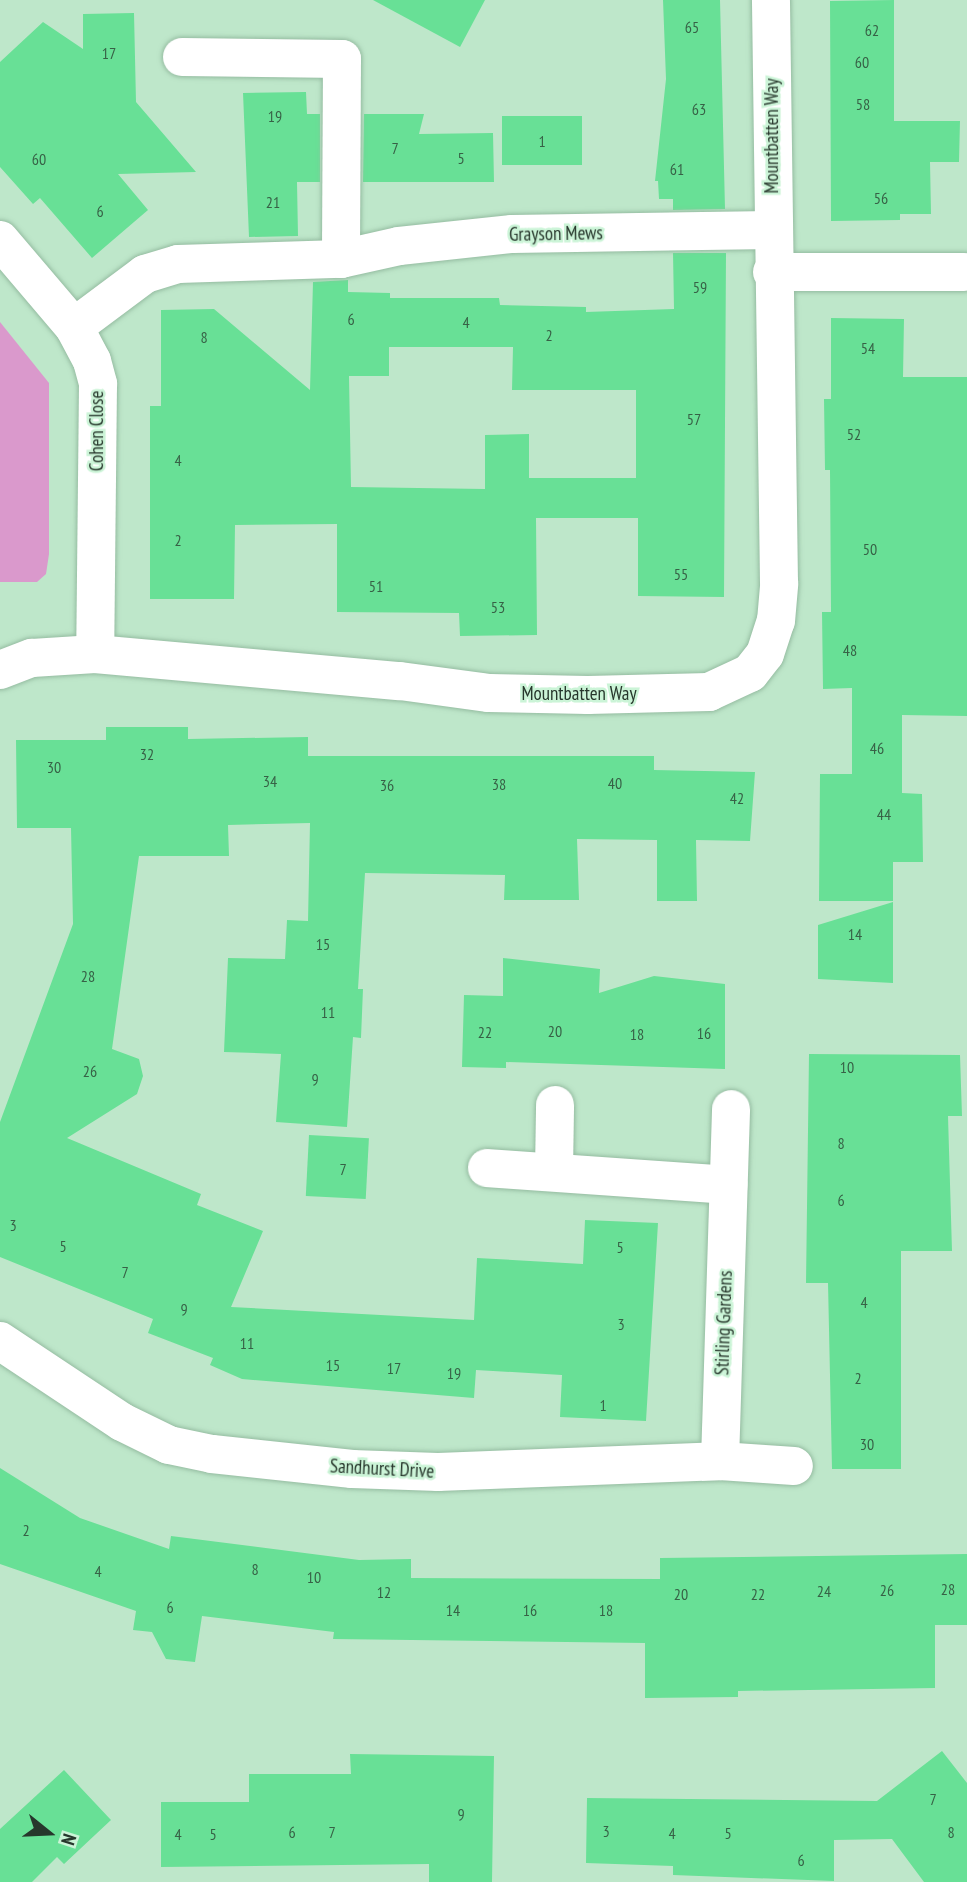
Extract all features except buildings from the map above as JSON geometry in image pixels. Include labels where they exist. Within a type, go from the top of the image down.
[{"type":"street","name":"Mountbatten Way","points":[[0,670],[32,658],[95,654],[375,678],[489,693],[588,695],[709,692],[729,686],[750,673],[765,654],[776,621],[779,583],[772,272],[771,0]]},
{"type":"street","points":[[182,57],[342,59],[341,259]]},
{"type":"street","name":"Grayson Mews","points":[[74,327],[145,274],[162,268],[341,259],[399,246],[512,234],[772,230]]},
{"type":"street","name":"Cohen Close","points":[[0,240],[74,327],[92,361],[98,384],[95,654]]},
{"type":"street","points":[[772,272],[964,272]]},
{"type":"street","points":[[554,1172],[555,1105]]},
{"type":"street","name":"Stirling Gardens","points":[[720,1461],[732,1110]]},
{"type":"street","points":[[487,1168],[728,1185]]},
{"type":"street","name":"Sandhurst Drive","points":[[0,1341],[122,1422],[169,1445],[212,1454],[352,1469],[438,1472],[720,1461],[794,1466]]},
{"type":"shaded area","points":[[0,322],[49,383],[49,554],[46,574],[37,582],[0,582]]}]
